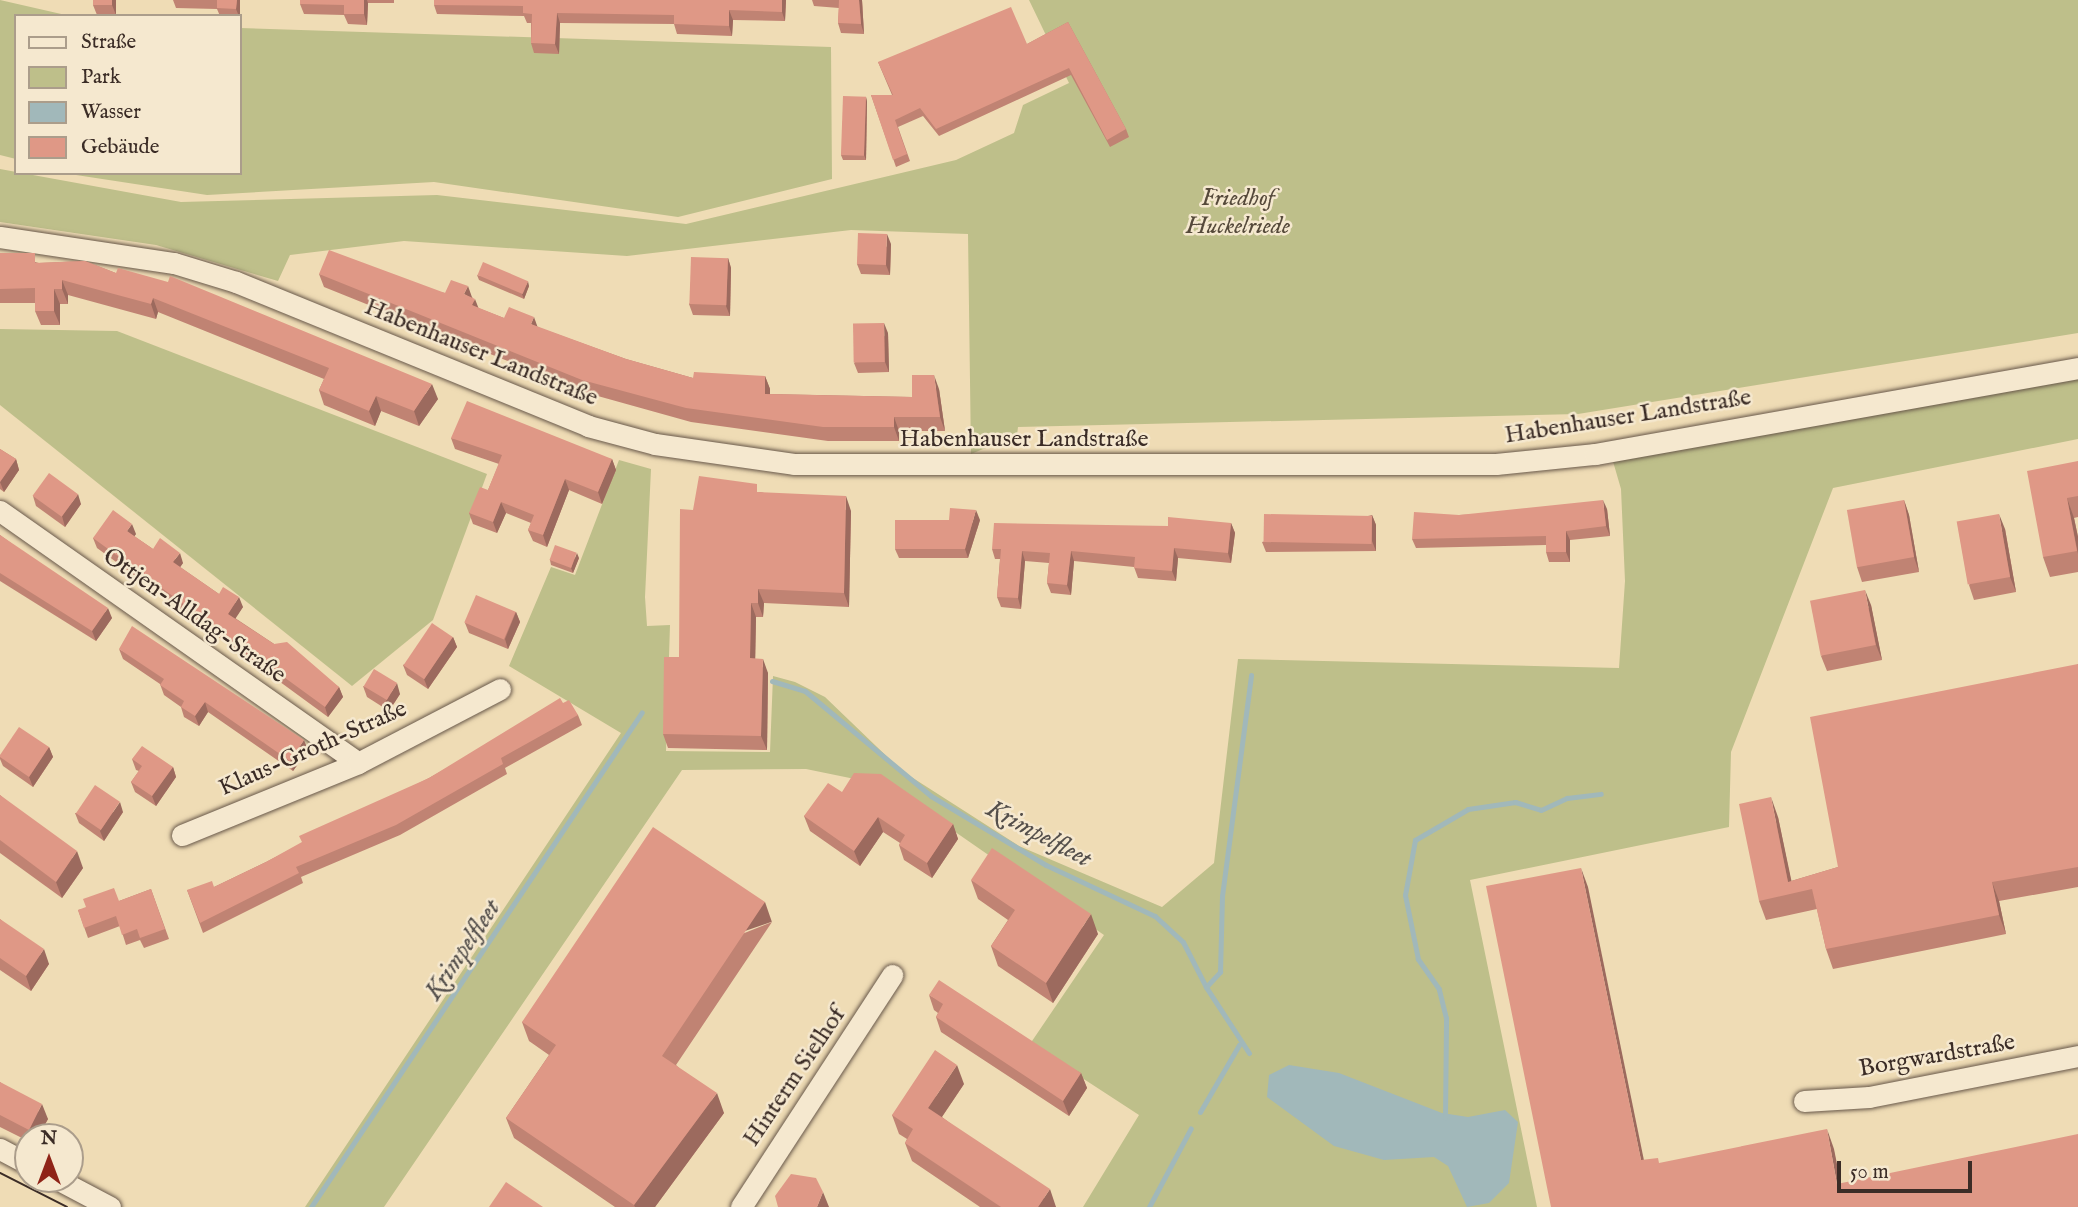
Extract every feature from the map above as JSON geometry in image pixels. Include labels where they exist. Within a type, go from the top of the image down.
[{"type":"street","name":"Habenhauser Landstraße","points":[[0,237],[174,263],[236,282],[588,426],[655,444],[794,464],[1496,464],[1595,454],[2078,368]]},
{"type":"street","name":"Ottjen-Alldag-Straße","points":[[0,511],[358,764]]},
{"type":"street","name":"Klaus-Groth-Straße","points":[[182,835],[358,764],[500,689]]},
{"type":"street","name":"Hinterm Sielhof","points":[[741,1207],[892,975]]},
{"type":"street","name":"Borgwardstraße","points":[[1804,1101],[1869,1097],[2078,1056]]},
{"type":"street","points":[[84,1193],[110,1207]]},
{"type":"green space","points":[[0,0],[61,14],[14,14],[14,158],[0,155]]},
{"type":"green space","name":"Friedhof Huckelriede","points":[[1029,0],[2078,0],[2078,333],[1578,414],[1018,427],[1017,435],[971,454],[968,234],[851,230],[627,256],[404,241],[290,255],[278,281],[156,245],[0,222],[0,169],[14,172],[14,175],[33,175],[181,202],[437,195],[686,224],[956,160],[1014,133],[1023,105],[1069,83]]},
{"type":"green space","points":[[242,28],[831,47],[832,179],[678,217],[434,182],[207,195],[76,175],[242,175]]},
{"type":"green space","points":[[0,329],[117,331],[487,474],[433,620],[352,686],[0,405]]},
{"type":"green space","points":[[2078,377],[2078,439],[1833,488],[1731,752],[1729,827],[1470,880],[1537,1207],[1083,1207],[1139,1115],[1030,1044],[1104,935],[889,786],[806,769],[682,770],[384,1207],[305,1207],[621,733],[509,666],[551,567],[575,575],[619,460],[651,469],[645,597],[647,626],[670,625],[666,751],[770,752],[773,676],[795,682],[825,697],[902,771],[1019,846],[1162,907],[1214,863],[1238,659],[1619,668],[1625,581],[1621,489],[1612,458]]},
{"type":"water","points":[[1289,1065],[1339,1073],[1442,1113],[1468,1117],[1505,1110],[1518,1122],[1509,1183],[1489,1203],[1467,1207],[1448,1166],[1434,1157],[1384,1160],[1334,1146],[1267,1097],[1269,1075]]},
{"type":"building","points":[[93,0],[112,0],[112,5],[93,5]]},
{"type":"building","points":[[217,0],[237,0],[236,9],[217,8]]},
{"type":"building","points":[[300,0],[364,0],[364,14],[344,14],[344,5],[300,4]]},
{"type":"building","points":[[434,0],[782,0],[782,12],[729,10],[729,26],[674,24],[674,15],[557,13],[555,44],[531,43],[532,14],[523,13],[523,6],[434,5]]},
{"type":"building","points":[[839,0],[859,0],[861,24],[838,23]]},
{"type":"building","points":[[1011,7],[1027,44],[1068,22],[1126,129],[1107,140],[1069,68],[936,129],[920,108],[895,120],[907,154],[893,160],[871,95],[893,95],[878,62]]},
{"type":"building","points":[[843,96],[866,97],[864,156],[841,155]]},
{"type":"building","points":[[858,233],[887,234],[886,265],[857,264]]},
{"type":"building","points":[[329,250],[445,293],[451,280],[468,286],[464,294],[475,299],[472,305],[504,318],[509,307],[534,317],[531,324],[626,359],[693,378],[694,372],[765,376],[765,394],[912,397],[912,375],[934,375],[940,417],[894,417],[894,427],[823,427],[686,408],[582,380],[319,274]]},
{"type":"building","points":[[0,253],[35,253],[35,263],[85,261],[116,273],[118,268],[168,282],[170,276],[432,384],[414,411],[376,396],[369,411],[319,390],[329,368],[153,298],[151,304],[62,280],[62,289],[54,289],[54,311],[35,311],[35,288],[0,289]]},
{"type":"building","points":[[691,257],[728,258],[726,305],[689,304]]},
{"type":"building","points":[[483,262],[528,281],[523,294],[478,275]]},
{"type":"building","points":[[884,323],[885,362],[854,363],[853,324]]},
{"type":"building","points":[[467,401],[612,459],[598,492],[565,479],[543,535],[528,530],[534,515],[501,502],[493,522],[469,513],[480,487],[488,490],[502,455],[451,438]]},
{"type":"building","points":[[0,449],[16,459],[0,482]]},
{"type":"building","points":[[2078,461],[2078,496],[2067,498],[2077,551],[2043,557],[2027,471]]},
{"type":"building","points":[[49,473],[78,494],[62,517],[33,496]]},
{"type":"building","points":[[699,476],[757,484],[757,492],[846,496],[844,593],[758,589],[758,603],[751,603],[750,658],[763,659],[761,736],[663,734],[664,657],[679,657],[680,509],[693,510]]},
{"type":"building","points":[[1603,500],[1606,526],[1566,531],[1566,552],[1546,552],[1546,536],[1412,539],[1414,512],[1459,515]]},
{"type":"building","points":[[1904,500],[1914,557],[1857,567],[1847,510]]},
{"type":"building","points":[[950,508],[976,510],[965,549],[895,549],[895,520],[949,520]]},
{"type":"building","points":[[113,510],[132,524],[127,531],[153,549],[160,538],[180,553],[173,562],[219,594],[223,587],[239,597],[228,614],[274,644],[287,642],[339,687],[325,707],[93,538]]},
{"type":"building","points":[[1264,514],[1372,516],[1371,544],[1264,542]]},
{"type":"building","points":[[1999,514],[2010,577],[1968,584],[1957,521]]},
{"type":"building","points":[[1168,517],[1231,523],[1228,553],[1174,548],[1172,571],[1134,568],[1135,557],[1071,551],[1067,585],[1047,583],[1050,553],[1022,551],[1018,598],[997,597],[1001,549],[992,549],[994,523],[1168,526]]},
{"type":"building","points":[[0,535],[108,608],[92,631],[0,573]]},
{"type":"building","points":[[555,545],[577,553],[571,568],[550,560]]},
{"type":"building","points":[[1865,590],[1876,645],[1821,656],[1810,601]]},
{"type":"building","points":[[476,595],[516,612],[504,639],[464,623]]},
{"type":"building","points":[[432,623],[453,637],[424,679],[403,665]]},
{"type":"building","points":[[132,626],[304,740],[290,761],[205,702],[195,716],[181,707],[184,701],[160,685],[164,679],[119,649]]},
{"type":"building","points":[[2078,664],[2078,867],[1992,882],[1999,915],[1826,949],[1812,889],[1759,901],[1739,804],[1771,797],[1788,882],[1838,867],[1810,717]]},
{"type":"building","points":[[374,669],[397,683],[387,700],[364,686]]},
{"type":"building","points":[[560,698],[563,703],[569,700],[578,715],[501,758],[503,764],[396,825],[296,867],[299,873],[200,923],[187,890],[212,881],[214,887],[266,862],[302,842],[299,836],[429,778]]},
{"type":"building","points":[[19,727],[49,747],[29,777],[0,757]]},
{"type":"building","points":[[142,746],[173,767],[152,796],[131,782],[142,766],[132,759]]},
{"type":"building","points":[[854,773],[881,774],[953,824],[927,863],[899,845],[905,835],[878,817],[854,851],[804,816],[828,783],[842,792]]},
{"type":"building","points":[[95,785],[120,802],[101,830],[76,813]]},
{"type":"building","points":[[0,795],[77,851],[56,882],[0,840]]},
{"type":"building","points":[[653,827],[765,902],[662,1056],[717,1093],[634,1205],[506,1118],[556,1045],[522,1022]]},
{"type":"building","points":[[992,848],[1091,914],[1046,983],[991,946],[1015,910],[971,880]]},
{"type":"building","points":[[1581,868],[1641,1160],[1658,1158],[1659,1163],[1827,1129],[1837,1184],[2078,1134],[2078,1207],[1551,1207],[1486,886]]},
{"type":"building","points":[[114,888],[119,901],[151,889],[165,929],[140,938],[137,929],[122,935],[116,916],[84,928],[78,910],[86,907],[83,899]]},
{"type":"building","points":[[0,919],[44,949],[26,976],[0,958]]},
{"type":"building","points":[[939,980],[1081,1073],[1063,1101],[936,1017],[943,1004],[929,995]]},
{"type":"building","points":[[935,1050],[957,1065],[928,1108],[1050,1189],[1038,1207],[1001,1207],[905,1143],[913,1129],[892,1115]]},
{"type":"building","points":[[0,1082],[42,1104],[32,1123],[15,1123],[0,1115]]},
{"type":"building","points":[[791,1174],[816,1178],[823,1192],[817,1207],[778,1207],[775,1196]]},
{"type":"building","points":[[506,1182],[543,1207],[489,1207]]},
{"type":"waterway","points":[[1249,1053],[1206,987],[1220,972],[1222,896],[1251,675]]},
{"type":"waterway","name":"Krimpelfleet","points":[[772,681],[805,691],[931,796],[1046,865],[1155,916],[1183,942],[1206,987]]},
{"type":"waterway","name":"Krimpelfleet","points":[[311,1207],[642,712]]},
{"type":"waterway","points":[[1445,1118],[1446,1018],[1439,989],[1418,959],[1405,895],[1415,840],[1468,809],[1515,802],[1541,810],[1567,798],[1601,794]]},
{"type":"waterway","points":[[1200,1112],[1239,1045]]},
{"type":"waterway","points":[[1149,1207],[1191,1128]]},
{"type":"tram line","points":[[0,1173],[67,1207]]}]
